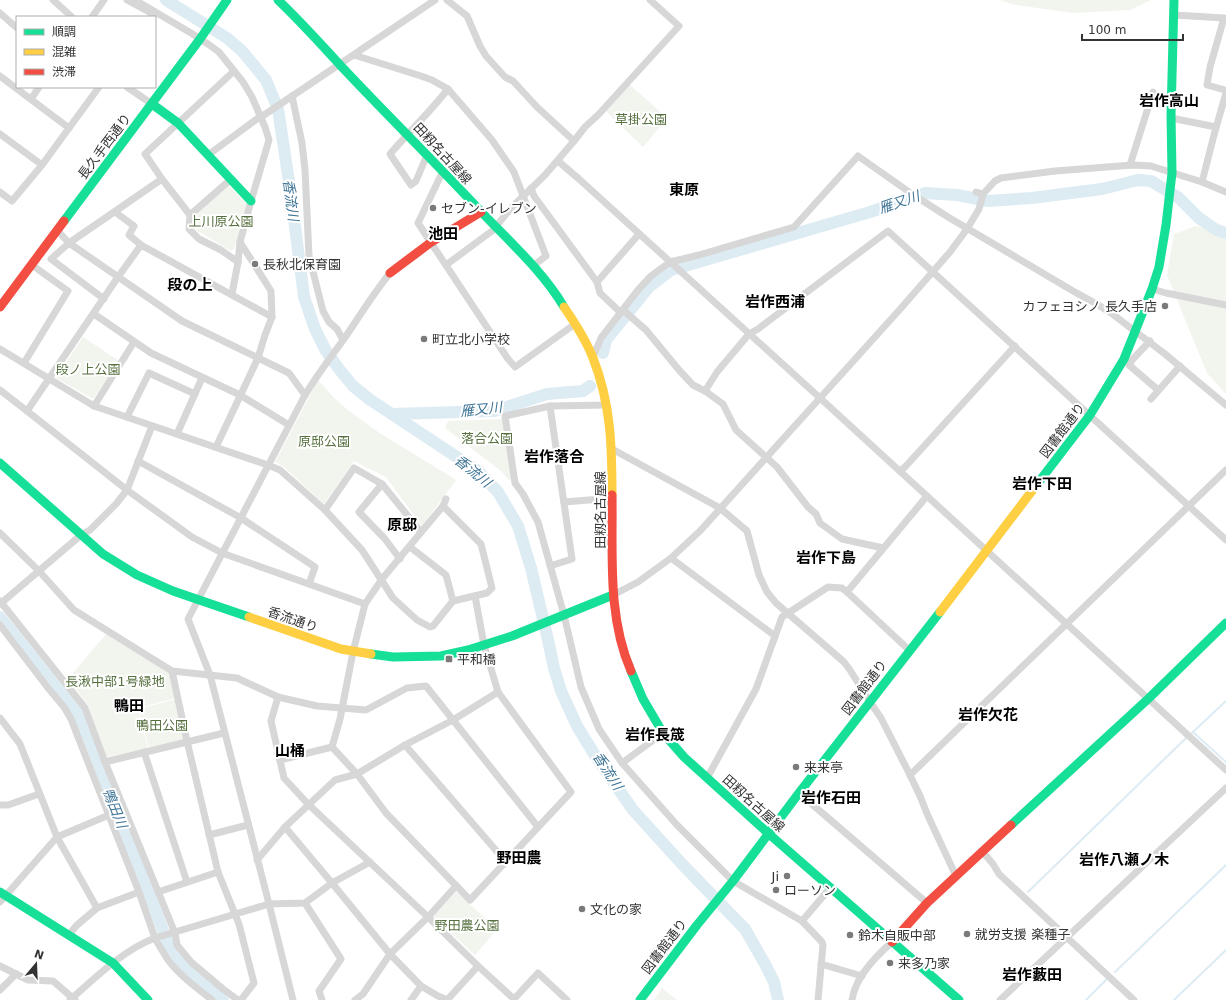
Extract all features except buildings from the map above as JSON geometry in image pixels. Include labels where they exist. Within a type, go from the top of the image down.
[{"type":"street","points":[[54,0],[71,16]]},
{"type":"street","points":[[93,16],[104,0]]},
{"type":"street","points":[[127,0],[153,14],[152,16]]},
{"type":"street","points":[[135,0],[201,37],[219,52],[252,97],[263,116],[269,140],[240,242],[232,294]]},
{"type":"street","name":"長久手西通り","points":[[0,308],[152,104],[227,0]]},
{"type":"street","name":"田籾名古屋線","points":[[279,0],[495,225],[549,284],[575,324],[593,357],[606,405],[612,449],[613,595],[620,636],[624,655],[642,699],[663,733],[684,757],[769,834],[959,1000]]},
{"type":"street","points":[[208,155],[290,97],[340,65],[435,0]]},
{"type":"street","points":[[447,0],[467,16],[480,46],[505,77],[513,81],[537,107],[574,142]]},
{"type":"street","points":[[446,265],[492,231],[495,225],[558,161],[585,127],[599,114],[679,26],[650,0]]},
{"type":"street","name":"図書館通り","points":[[640,1000],[710,909],[734,881],[799,793],[1090,415],[1124,359],[1152,289],[1163,246],[1172,172],[1171,118],[1174,0]]},
{"type":"street","points":[[0,13],[16,27]]},
{"type":"street","points":[[1174,14],[1224,18],[1210,67],[1207,85],[1225,90],[1226,93],[1202,182]]},
{"type":"street","points":[[354,55],[421,76],[448,89],[492,140],[514,172],[546,256],[533,266]]},
{"type":"street","points":[[234,71],[145,154],[190,215],[189,229],[199,239],[221,250],[238,262]]},
{"type":"street","points":[[0,76],[16,88]]},
{"type":"street","points":[[16,88],[69,128]]},
{"type":"street","points":[[31,99],[38,88]]},
{"type":"street","points":[[0,192],[12,201],[42,165],[98,88]]},
{"type":"street","points":[[128,88],[178,123],[251,201]]},
{"type":"street","points":[[428,155],[416,181],[411,185],[390,154],[407,134],[434,108],[448,89]]},
{"type":"street","points":[[1130,165],[1153,92]]},
{"type":"street","points":[[290,97],[302,143],[305,170],[309,256],[323,311],[328,322],[337,329],[341,342]]},
{"type":"street","points":[[1171,118],[1216,127]]},
{"type":"street","points":[[0,134],[42,165]]},
{"type":"street","points":[[593,357],[601,338],[642,285],[651,276],[670,262],[794,227],[858,156],[915,196],[967,229],[1095,303],[1150,341],[1226,405]]},
{"type":"street","points":[[558,161],[820,398],[986,552],[1226,770]]},
{"type":"street","points":[[613,595],[638,582],[671,558],[700,531],[950,252],[967,229],[979,209],[980,194],[995,181],[1002,178],[1055,171],[1130,165],[1151,166],[1202,182],[1226,192]]},
{"type":"street","points":[[443,171],[418,223],[508,359],[515,367],[575,324]]},
{"type":"street","points":[[104,299],[51,259],[69,243],[162,179]]},
{"type":"street","points":[[190,215],[230,180]]},
{"type":"street","points":[[531,188],[534,196],[597,282],[600,293],[632,317],[646,330],[693,385],[723,404],[736,430],[777,467],[808,507],[816,514],[820,523],[842,539],[883,548]]},
{"type":"street","points":[[115,212],[134,226],[129,235],[141,245],[272,317]]},
{"type":"street","points":[[293,1000],[210,675],[188,619],[305,395],[377,289],[390,273],[430,243],[481,212]]},
{"type":"street","points":[[57,230],[69,243],[182,321],[289,373],[305,395]]},
{"type":"street","points":[[704,391],[717,372],[749,334],[758,329],[888,231],[1226,540]]},
{"type":"street","points":[[597,282],[639,234]]},
{"type":"street","points":[[216,447],[258,358],[272,317],[271,291],[240,242]]},
{"type":"street","points":[[27,412],[141,245]]},
{"type":"street","points":[[24,363],[68,291],[32,265]]},
{"type":"street","points":[[1152,289],[1226,305]]},
{"type":"street","points":[[94,314],[151,353],[240,395],[289,425]]},
{"type":"street","points":[[1150,341],[1129,365],[1158,390]]},
{"type":"street","points":[[94,406],[134,342]]},
{"type":"street","points":[[900,471],[1015,346]]},
{"type":"street","points":[[0,349],[94,406],[280,470],[325,510],[362,550],[393,598],[417,620],[430,627],[433,626],[453,601],[487,593],[492,588],[481,544],[443,506]]},
{"type":"street","points":[[1151,399],[1180,366]]},
{"type":"street","points":[[127,417],[149,373],[195,394]]},
{"type":"street","points":[[176,434],[202,378]]},
{"type":"street","points":[[0,390],[127,490],[192,538],[222,553],[365,604]]},
{"type":"street","points":[[606,405],[550,406],[505,416],[515,483],[523,494],[538,522],[561,616],[581,687],[599,729],[622,763],[677,825],[734,881],[802,921],[823,945],[818,1000]]},
{"type":"street","points":[[550,406],[572,559],[550,566]]},
{"type":"street","points":[[152,426],[127,490],[116,504],[90,530],[81,534],[0,603],[85,708],[105,762],[175,933],[177,945],[191,962],[222,989],[240,1000],[254,983],[239,924],[218,872],[187,742],[172,671]]},
{"type":"street","points":[[612,449],[720,508],[747,531],[759,575],[763,584],[776,603],[844,662],[881,718],[910,774],[956,876]]},
{"type":"street","points":[[138,461],[241,518],[315,567],[309,584]]},
{"type":"street","name":"香流通り","points":[[0,463],[103,554],[136,575],[197,600],[340,649],[393,657],[441,656],[468,650],[512,636],[613,595]]},
{"type":"street","points":[[325,510],[354,468],[382,484],[421,532]]},
{"type":"street","points":[[910,774],[1226,470]]},
{"type":"street","points":[[382,484],[358,512],[385,539],[400,559]]},
{"type":"street","points":[[847,592],[927,496]]},
{"type":"street","points":[[564,502],[613,498]]},
{"type":"street","points":[[332,747],[365,604],[382,579],[443,506],[446,499]]},
{"type":"street","points":[[0,533],[39,571],[74,610],[172,671],[238,678],[278,698],[317,706],[366,710],[407,688],[426,686],[538,828]]},
{"type":"street","points":[[410,547],[446,575],[453,601]]},
{"type":"street","points":[[671,558],[775,636]]},
{"type":"street","points":[[707,778],[756,689],[782,617],[828,587],[842,588],[909,650]]},
{"type":"street","points":[[332,747],[357,774],[386,814],[470,900],[571,792],[498,692],[484,645],[475,596]]},
{"type":"street","points":[[852,1000],[853,994],[862,976],[879,954],[892,942],[927,903],[1148,699],[1226,623]]},
{"type":"street","points":[[0,625],[64,707],[71,720],[139,892],[155,938],[169,961],[178,971],[212,1000]]},
{"type":"street","points":[[257,860],[284,827],[335,780],[357,774],[405,744],[453,720],[498,692]]},
{"type":"street","points":[[278,698],[271,721],[284,778],[308,804],[514,999],[538,973],[567,1000]]},
{"type":"street","points":[[0,718],[20,744],[57,837],[97,908]]},
{"type":"street","points":[[105,762],[224,733]]},
{"type":"street","points":[[622,763],[663,733]]},
{"type":"street","points":[[405,744],[506,862]]},
{"type":"street","points":[[280,760],[332,747]]},
{"type":"street","points":[[144,752],[187,882]]},
{"type":"street","points":[[1000,1000],[1226,788]]},
{"type":"street","points":[[799,793],[927,903]]},
{"type":"street","points":[[0,805],[8,805],[39,794]]},
{"type":"street","points":[[0,902],[3,894],[57,837],[109,815]]},
{"type":"street","points":[[209,835],[248,825]]},
{"type":"street","points":[[284,827],[390,954],[421,986],[448,1000],[478,966]]},
{"type":"street","points":[[982,851],[999,874],[1134,1000]]},
{"type":"street","points":[[0,966],[28,980],[53,981],[73,999],[112,963],[145,942],[269,904],[305,903],[332,883],[370,862]]},
{"type":"street","points":[[158,892],[218,872]]},
{"type":"street","points":[[356,1000],[363,994],[390,954],[428,917],[456,886]]},
{"type":"street","points":[[802,921],[831,887]]},
{"type":"street","points":[[69,935],[76,926],[97,908],[139,892]]},
{"type":"street","points":[[3,894],[112,963],[148,1000]]},
{"type":"street","points":[[305,903],[341,959],[319,991],[322,1000]]},
{"type":"street","points":[[821,964],[862,976]]},
{"type":"street","points":[[0,990],[16,974]]},
{"type":"street","points":[[411,1000],[421,986]]},
{"type":"green space","points":[[999,0],[1151,0],[1130,10],[1073,13],[1016,5]]},
{"type":"green space","name":"草掛公園","points":[[629,84],[667,118],[643,147],[606,111]]},
{"type":"green space","name":"上川原公園","points":[[229,186],[247,204],[234,249],[231,251],[198,231],[192,225],[196,214]]},
{"type":"green space","points":[[1196,226],[1226,235],[1226,394],[1207,373],[1167,275],[1174,234]]},
{"type":"green space","name":"段ノ上公園","points":[[83,337],[119,361],[93,399],[56,378]]},
{"type":"green space","name":"原邸公園","points":[[318,380],[334,398],[349,411],[378,432],[456,480],[422,526],[386,477],[354,461],[324,504],[283,466],[275,462]]},
{"type":"green space","name":"落合公園","points":[[503,419],[511,479],[509,480],[502,472],[445,428],[448,421]]},
{"type":"green space","name":"長湫中部1号緑地","points":[[106,634],[171,673],[176,698],[138,708],[148,749],[107,757],[88,705],[68,679]]},
{"type":"green space","name":"鴨田公園","points":[[176,699],[184,740],[149,749],[139,709]]},
{"type":"green space","name":"野田農公園","points":[[456,892],[497,929],[475,955],[433,916]]},
{"type":"green space","points":[[662,988],[677,1000],[654,1000]]},
{"type":"waterway","name":"香流川","points":[[166,0],[227,38],[242,51],[266,80],[278,109],[304,297],[315,329],[326,351],[353,386],[369,399],[478,471],[498,492],[518,526],[531,568],[554,668],[561,691],[577,726],[596,757],[633,810],[682,864],[745,929],[774,982],[778,1000]]},
{"type":"waterway","name":"雁又川","points":[[603,353],[606,340],[649,287],[671,270],[870,212],[925,193],[957,195],[988,201],[1032,198],[1102,189],[1138,180],[1151,181],[1179,198],[1199,218],[1209,225],[1226,233]]},
{"type":"waterway","name":"雁又川","points":[[392,414],[494,411],[547,394],[583,391],[590,386]]},
{"type":"waterway","name":"鴨田川","points":[[0,617],[77,713],[90,741],[168,943],[182,964],[223,1000]]},
{"type":"waterway","points":[[1193,732],[1226,701]]},
{"type":"waterway","points":[[1191,734],[1193,732],[1226,762]]},
{"type":"waterway","points":[[1028,892],[1186,738]]},
{"type":"waterway","points":[[1115,972],[1226,865]]},
{"type":"waterway","points":[[1174,1000],[1226,950]]},
{"type":"waterway","points":[[1086,1000],[1107,979]]},
{"type":"traffic: fast","points":[[64,221],[200,39],[227,0]]},
{"type":"traffic: fast","points":[[278,0],[533,265],[564,307]]},
{"type":"traffic: fast","points":[[1038,483],[1090,415],[1124,359],[1152,289],[1159,267],[1172,173],[1171,115],[1174,0]]},
{"type":"traffic: fast","points":[[152,104],[178,123],[251,201]]},
{"type":"traffic: fast","points":[[0,463],[103,554],[137,575],[173,591],[249,617]]},
{"type":"traffic: fast","points":[[371,654],[393,657],[441,656],[468,650],[512,636],[613,595]]},
{"type":"traffic: fast","points":[[640,1000],[940,612]]},
{"type":"traffic: fast","points":[[1011,825],[1148,699],[1226,623]]},
{"type":"traffic: fast","points":[[631,671],[643,699],[663,733],[684,757],[769,834],[959,1000]]},
{"type":"traffic: fast","points":[[0,892],[113,963],[148,1000]]},
{"type":"traffic: slow","points":[[564,307],[590,351],[604,392],[611,442],[612,495]]},
{"type":"traffic: slow","points":[[940,612],[1038,483]]},
{"type":"traffic: slow","points":[[249,617],[341,649],[371,654]]},
{"type":"traffic: jam","points":[[390,273],[430,243],[481,212]]},
{"type":"traffic: jam","points":[[0,307],[64,221]]},
{"type":"traffic: jam","points":[[612,495],[612,562],[615,606],[623,650],[631,671]]},
{"type":"traffic: jam","points":[[892,942],[927,903],[1011,825]]},
{"type":"place","name":"セブン-イレブン","points":[[433,208]]},
{"type":"place","name":"長秋北保育園","points":[[255,264]]},
{"type":"place","name":"カフェヨシノ 長久手店","points":[[1165,306]]},
{"type":"place","name":"町立北小学校","points":[[424,339]]},
{"type":"place","name":"平和橋","points":[[449,659]]},
{"type":"place","name":"来来亭","points":[[796,767]]},
{"type":"place","name":"Ji","points":[[787,876]]},
{"type":"place","name":"ローソン","points":[[776,890]]},
{"type":"place","name":"文化の家","points":[[582,909]]},
{"type":"place","name":"就労支援 楽種子","points":[[967,934]]},
{"type":"place","name":"鈴木自販中部","points":[[850,935]]},
{"type":"place","name":"来多乃家","points":[[890,963]]},
{"type":"district","name":"岩作高山","points":[[1169,101]]},
{"type":"district","name":"東原","points":[[684,190]]},
{"type":"district","name":"池田","points":[[443,234]]},
{"type":"district","name":"段の上","points":[[190,285]]},
{"type":"district","name":"岩作西浦","points":[[775,302]]},
{"type":"district","name":"岩作落合","points":[[554,457]]},
{"type":"district","name":"岩作下田","points":[[1042,484]]},
{"type":"district","name":"原邸","points":[[402,525]]},
{"type":"district","name":"岩作下島","points":[[826,558]]},
{"type":"district","name":"鴨田","points":[[129,706]]},
{"type":"district","name":"岩作欠花","points":[[988,715]]},
{"type":"district","name":"岩作長筬","points":[[655,735]]},
{"type":"district","name":"山桶","points":[[290,751]]},
{"type":"district","name":"岩作石田","points":[[831,798]]},
{"type":"district","name":"野田農","points":[[519,858]]},
{"type":"district","name":"岩作八瀬ノ木","points":[[1124,860]]},
{"type":"district","name":"岩作藪田","points":[[1032,975]]}]
